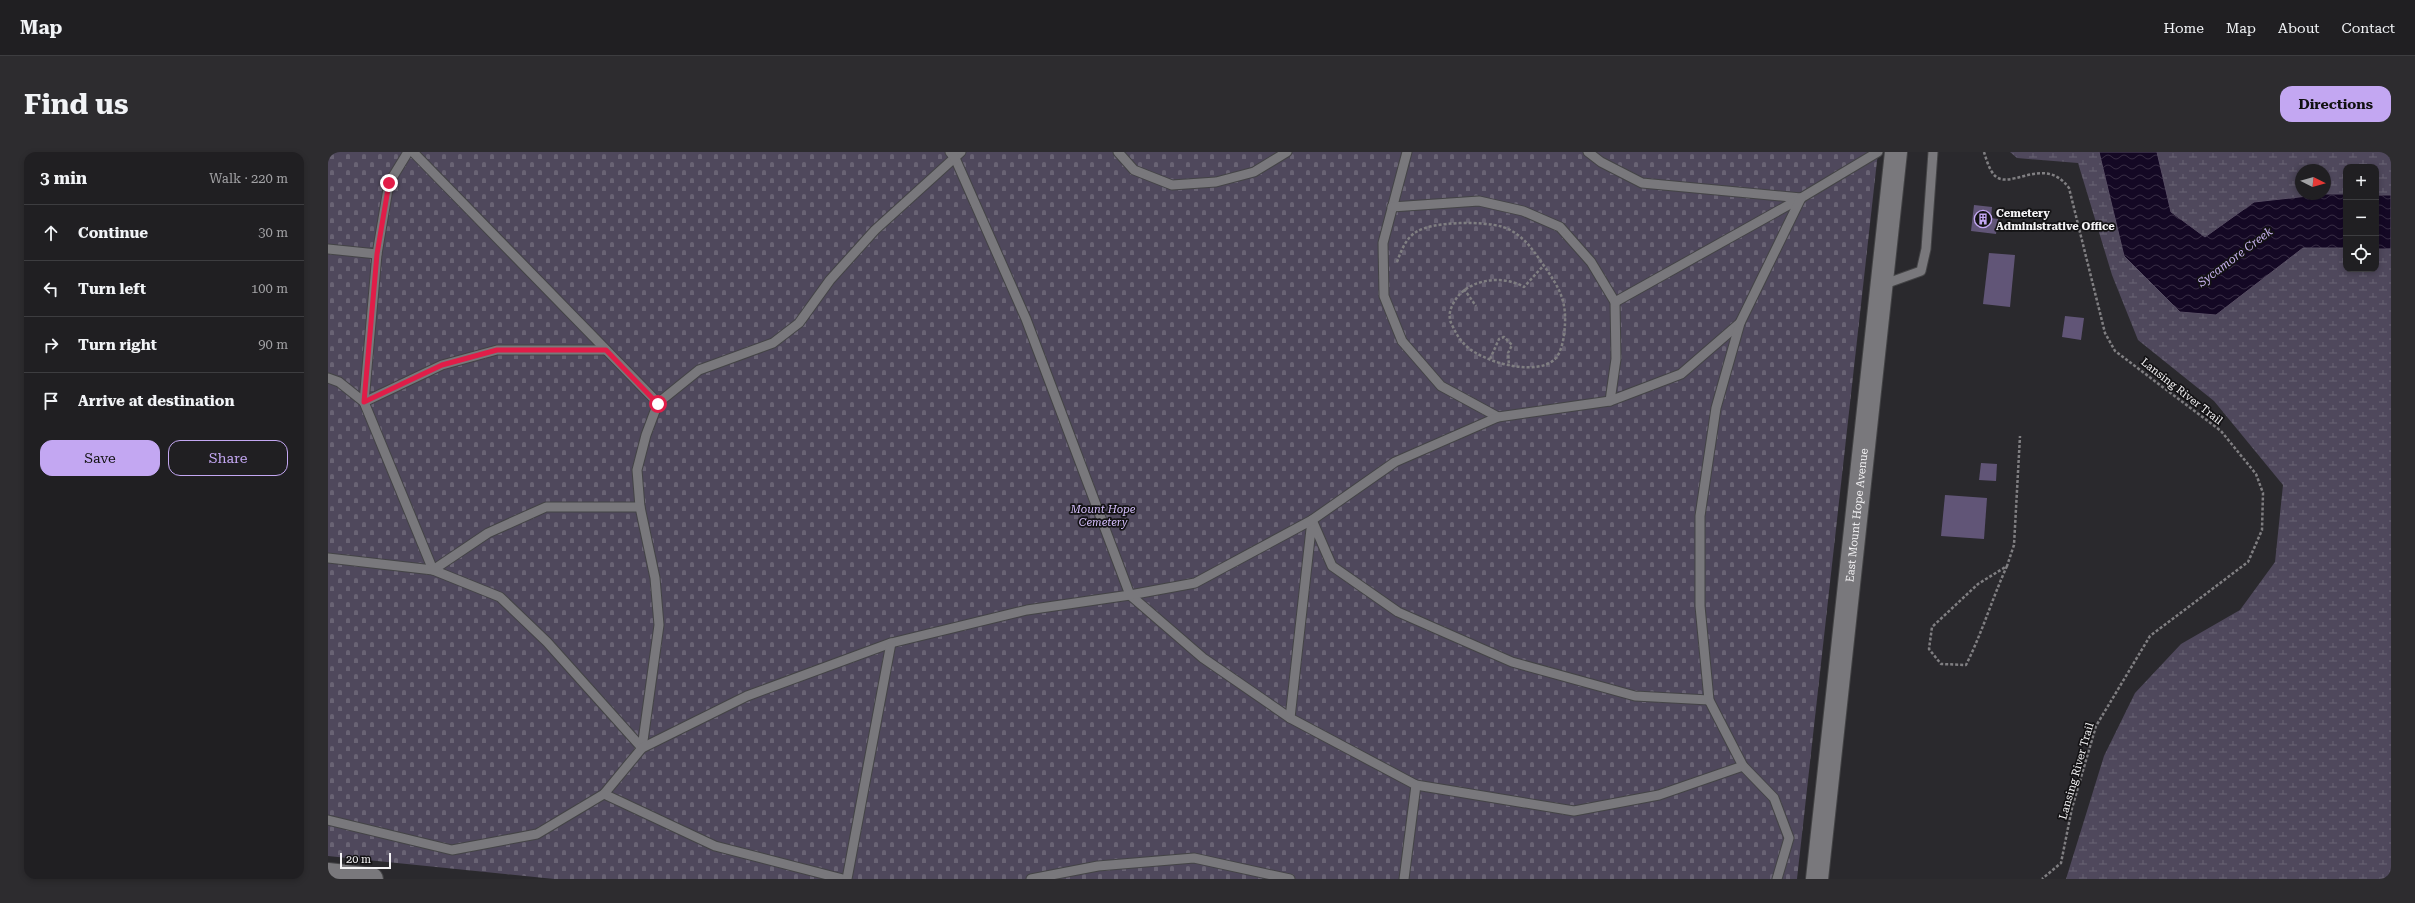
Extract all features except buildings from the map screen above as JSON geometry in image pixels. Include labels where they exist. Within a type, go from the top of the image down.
[{"type":"street","name":"East Mount Hope Avenue","points":[[1817,879],[1896,152]]},
{"type":"street","points":[[328,874],[372,879]]},
{"type":"lane","points":[[408,152],[389,183],[377,254],[364,402],[433,570]]},
{"type":"lane","points":[[413,152],[658,404]]},
{"type":"lane","points":[[1118,152],[1134,170],[1172,185],[1216,182],[1254,172],[1287,152]]},
{"type":"lane","points":[[1407,152],[1383,242],[1384,296],[1402,341],[1440,386],[1498,417]]},
{"type":"lane","points":[[1588,152],[1601,162],[1642,183],[1801,198]]},
{"type":"lane","points":[[1615,302],[1801,198],[1878,152]]},
{"type":"lane","points":[[1882,285],[1921,271],[1926,249],[1933,152]]},
{"type":"lane","points":[[642,748],[659,625],[655,578],[640,507],[637,470],[646,435],[658,404],[699,370],[773,343],[799,323],[830,280],[875,230],[955,154],[1026,319],[1130,595],[1202,658],[1290,718],[1416,784],[1574,811],[1659,795],[1743,766]]},
{"type":"lane","points":[[1777,879],[1789,838],[1774,798],[1743,766],[1709,700],[1700,606],[1700,516],[1716,408],[1740,323],[1801,198]]},
{"type":"lane","points":[[1392,207],[1479,201],[1523,211],[1560,227],[1592,262],[1615,302],[1616,359],[1610,401]]},
{"type":"lane","points":[[328,249],[377,254]]},
{"type":"lane","points":[[328,820],[452,850],[537,834],[604,794],[642,748],[747,696],[891,643],[1028,610],[1130,595],[1195,583],[1312,520],[1395,462],[1498,417],[1610,401],[1681,374],[1740,323]]},
{"type":"lane","points":[[364,402],[442,365],[497,350],[606,350]]},
{"type":"lane","points":[[328,378],[339,382],[364,402]]},
{"type":"lane","points":[[433,570],[488,533],[546,507],[640,507]]},
{"type":"lane","points":[[1312,520],[1332,566],[1398,612],[1512,662],[1635,696],[1709,700]]},
{"type":"lane","points":[[1290,718],[1312,520]]},
{"type":"lane","points":[[328,558],[433,570],[500,597],[547,642],[642,748]]},
{"type":"lane","points":[[847,879],[891,643]]},
{"type":"lane","points":[[1404,879],[1416,784]]},
{"type":"lane","points":[[604,794],[716,846],[843,879]]},
{"type":"lane","points":[[1031,879],[1098,866],[1194,858],[1290,879]]},
{"type":"path","name":"Lansing River Trail","points":[[1984,152],[1992,174],[2000,179],[2009,180],[2043,171],[2054,174],[2063,180],[2069,188],[2105,333],[2115,351],[2221,431],[2256,474],[2263,493],[2262,530],[2248,562],[2150,636],[2096,726],[2072,808],[2061,863],[2042,879]]},
{"type":"path","points":[[1395,268],[1403,247],[1416,232],[1434,225],[1467,223],[1503,227],[1529,243],[1544,265],[1559,288],[1566,313],[1562,345],[1555,360],[1547,365],[1534,367],[1509,366],[1475,353],[1458,339],[1451,323],[1449,312],[1456,298],[1464,289],[1496,280],[1519,284],[1524,287],[1544,265]]},
{"type":"path","points":[[1464,289],[1476,306]]},
{"type":"path","points":[[1490,360],[1496,351],[1499,339],[1504,337],[1512,345],[1508,353],[1509,366]]},
{"type":"path","points":[[2007,566],[1978,584],[1932,627],[1929,649],[1940,664],[1966,665],[1981,636],[1992,598],[2007,566],[2014,545],[2020,436]]},
{"type":"green space","name":"Mount Hope Cemetery","points":[[328,152],[1878,152],[1797,879],[554,879],[328,856]]},
{"type":"green space","points":[[2010,152],[2391,152],[2391,879],[2066,879],[2104,756],[2135,693],[2181,644],[2240,610],[2275,562],[2283,485],[2214,401],[2138,340],[2112,275],[2078,163],[2017,158]]},
{"type":"water","name":"Sycamore Creek","points":[[2099,152],[2157,152],[2171,212],[2205,237],[2254,202],[2295,197],[2295,200],[2331,200],[2331,194],[2343,194],[2343,248],[2303,248],[2216,315],[2180,312],[2124,256]]},
{"type":"water","points":[[2379,195],[2391,195],[2391,249],[2379,249]]},
{"type":"place","name":"Cemetery Administrative Office","points":[[1983,219]]},
{"type":"route","points":[[389,183],[377,254],[364,402],[442,365],[497,350],[606,350],[658,404]]}]
